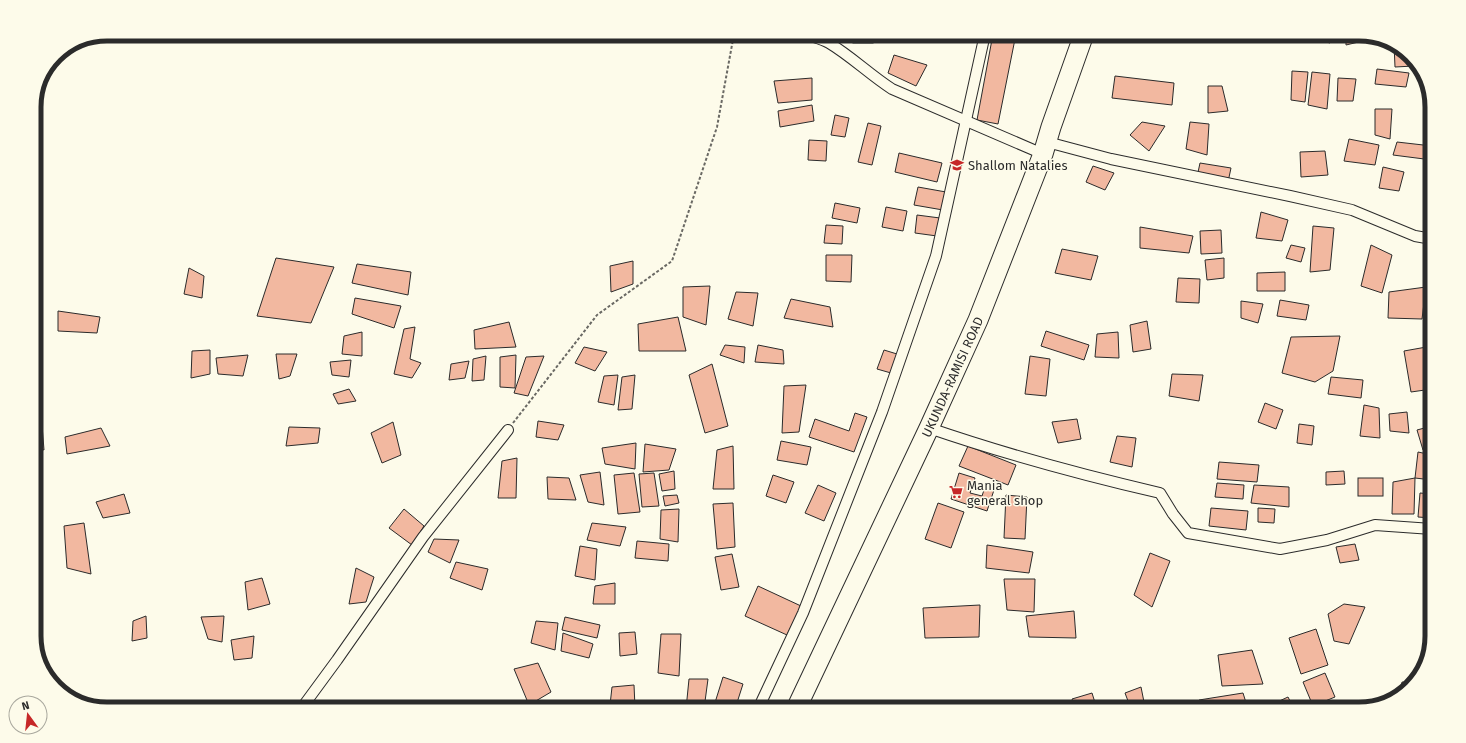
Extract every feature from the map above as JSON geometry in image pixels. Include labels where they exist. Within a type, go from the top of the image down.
[{"type":"highway","name":"UKUNDA-RAMISI ROAD","points":[[799,702],[929,428],[978,320],[1045,148],[1082,41]]},
{"type":"street","points":[[825,41],[847,55],[892,89],[966,122],[1045,148],[1111,159],[1352,210],[1415,236],[1425,238]]},
{"type":"street","points":[[761,702],[803,613],[882,412],[936,256],[983,41]]},
{"type":"street","points":[[929,428],[989,448],[1117,483],[1160,493],[1173,514],[1188,533],[1280,549],[1327,540],[1375,525],[1425,529]]},
{"type":"street","points":[[306,702],[423,537],[508,430]]},
{"type":"path","points":[[508,430],[597,315],[672,261],[717,127],[733,41]]},
{"type":"building","points":[[853,41],[873,41],[873,43],[853,43]]},
{"type":"building","points":[[992,41],[1015,41],[998,124],[977,120]]},
{"type":"building","points":[[1346,41],[1362,41],[1346,45]]},
{"type":"building","points":[[1394,51],[1411,66],[1395,67]]},
{"type":"building","points":[[894,55],[927,65],[916,86],[888,73]]},
{"type":"building","points":[[1377,69],[1409,73],[1406,87],[1375,84]]},
{"type":"building","points":[[1292,71],[1308,72],[1305,102],[1291,100]]},
{"type":"building","points":[[1312,72],[1330,74],[1327,109],[1308,105]]},
{"type":"building","points":[[1115,76],[1174,83],[1172,105],[1112,98]]},
{"type":"building","points":[[812,78],[812,100],[778,103],[774,81]]},
{"type":"building","points":[[1338,78],[1356,79],[1353,101],[1337,101]]},
{"type":"building","points":[[1208,86],[1222,86],[1228,111],[1208,113]]},
{"type":"building","points":[[812,105],[814,121],[780,127],[778,111]]},
{"type":"building","points":[[1375,109],[1392,109],[1390,139],[1375,135]]},
{"type":"building","points":[[835,115],[849,118],[845,137],[831,135]]},
{"type":"building","points":[[1142,122],[1165,126],[1149,151],[1130,135]]},
{"type":"building","points":[[1190,122],[1209,124],[1207,155],[1186,149]]},
{"type":"building","points":[[868,123],[881,126],[872,165],[858,162]]},
{"type":"building","points":[[1349,139],[1379,145],[1375,165],[1344,161]]},
{"type":"building","points":[[809,140],[827,141],[826,161],[808,160]]},
{"type":"building","points":[[1397,142],[1425,145],[1425,159],[1393,155]]},
{"type":"building","points":[[1325,151],[1328,175],[1301,177],[1300,152]]},
{"type":"building","points":[[899,153],[942,163],[937,182],[895,172]]},
{"type":"building","points":[[1200,163],[1231,168],[1228,182],[1197,177]]},
{"type":"building","points":[[1093,166],[1114,173],[1105,190],[1086,182]]},
{"type":"building","points":[[1383,167],[1404,172],[1399,191],[1379,188]]},
{"type":"building","points":[[918,187],[946,192],[943,210],[914,205]]},
{"type":"building","points":[[835,203],[860,208],[857,223],[832,218]]},
{"type":"building","points":[[886,207],[907,211],[903,231],[882,227]]},
{"type":"building","points":[[1261,212],[1288,220],[1282,241],[1256,238]]},
{"type":"building","points":[[917,215],[940,218],[937,236],[915,233]]},
{"type":"building","points":[[826,225],[843,226],[842,244],[824,243]]},
{"type":"building","points":[[1313,226],[1334,228],[1330,270],[1310,272]]},
{"type":"building","points":[[1140,227],[1193,236],[1189,253],[1140,248]]},
{"type":"building","points":[[1221,230],[1222,253],[1201,254],[1200,231]]},
{"type":"building","points":[[1291,245],[1305,248],[1301,262],[1286,258]]},
{"type":"building","points":[[1371,245],[1392,255],[1382,293],[1361,286]]},
{"type":"building","points":[[1062,249],[1098,256],[1091,280],[1055,273]]},
{"type":"building","points":[[826,255],[852,255],[851,282],[826,281]]},
{"type":"building","points":[[276,258],[334,267],[311,323],[257,316]]},
{"type":"building","points":[[1224,258],[1224,278],[1207,280],[1205,260]]},
{"type":"building","points":[[633,261],[633,284],[611,292],[610,266]]},
{"type":"building","points":[[357,264],[411,272],[408,295],[352,283]]},
{"type":"building","points":[[189,268],[204,276],[202,298],[184,294]]},
{"type":"building","points":[[1285,272],[1285,291],[1257,291],[1257,273]]},
{"type":"building","points":[[1178,278],[1200,279],[1199,303],[1176,302]]},
{"type":"building","points":[[710,286],[706,325],[683,317],[683,287]]},
{"type":"building","points":[[1425,287],[1422,319],[1388,318],[1389,292]]},
{"type":"building","points":[[736,292],[758,293],[753,326],[728,319]]},
{"type":"building","points":[[355,298],[401,306],[394,328],[352,314]]},
{"type":"building","points":[[791,299],[830,307],[833,327],[784,318]]},
{"type":"building","points":[[1280,300],[1309,305],[1306,320],[1277,316]]},
{"type":"building","points":[[1241,301],[1263,304],[1258,323],[1241,318]]},
{"type":"building","points":[[58,311],[100,317],[97,333],[58,331]]},
{"type":"building","points":[[678,317],[686,351],[639,351],[638,324]]},
{"type":"building","points":[[1147,321],[1151,349],[1133,352],[1130,325]]},
{"type":"building","points":[[509,322],[516,347],[475,349],[474,330]]},
{"type":"building","points":[[415,327],[410,359],[421,363],[412,378],[394,374],[404,329]]},
{"type":"building","points":[[1046,331],[1089,345],[1084,360],[1041,346]]},
{"type":"building","points":[[362,332],[362,356],[342,354],[344,336]]},
{"type":"building","points":[[1118,332],[1119,358],[1095,357],[1097,334]]},
{"type":"building","points":[[1340,336],[1333,371],[1315,382],[1282,373],[1291,337]]},
{"type":"building","points":[[725,345],[745,347],[744,363],[720,355]]},
{"type":"building","points":[[758,345],[783,350],[784,364],[755,362]]},
{"type":"building","points":[[584,347],[607,352],[595,371],[575,363]]},
{"type":"building","points":[[1425,347],[1425,390],[1411,392],[1404,351]]},
{"type":"building","points":[[210,350],[210,374],[191,378],[192,351]]},
{"type":"building","points":[[884,350],[897,354],[891,373],[877,369]]},
{"type":"building","points":[[276,354],[297,354],[290,376],[279,379]]},
{"type":"building","points":[[248,355],[243,376],[218,374],[216,358]]},
{"type":"building","points":[[516,355],[515,388],[500,387],[500,357]]},
{"type":"building","points":[[486,356],[484,380],[472,381],[473,359]]},
{"type":"building","points":[[544,356],[528,396],[514,393],[526,357]]},
{"type":"building","points":[[1030,356],[1050,359],[1046,396],[1025,394]]},
{"type":"building","points":[[351,360],[349,377],[332,375],[330,362]]},
{"type":"building","points":[[469,361],[465,378],[449,380],[451,364]]},
{"type":"building","points":[[712,364],[728,426],[705,433],[689,375]]},
{"type":"building","points":[[1172,374],[1203,375],[1199,401],[1169,396]]},
{"type":"building","points":[[618,375],[614,405],[598,402],[604,376]]},
{"type":"building","points":[[635,375],[632,409],[618,410],[622,377]]},
{"type":"building","points":[[1331,377],[1363,380],[1361,398],[1328,394]]},
{"type":"building","points":[[806,385],[799,432],[782,433],[784,386]]},
{"type":"building","points":[[349,389],[356,401],[338,404],[333,394]]},
{"type":"building","points":[[1265,403],[1283,410],[1276,429],[1258,422]]},
{"type":"building","points":[[1364,405],[1379,408],[1380,438],[1360,436]]},
{"type":"building","points":[[1407,412],[1409,433],[1390,431],[1389,414]]},
{"type":"building","points":[[855,413],[867,417],[854,452],[809,437],[815,419],[849,431]]},
{"type":"building","points":[[1077,419],[1081,439],[1058,443],[1052,422]]},
{"type":"building","points":[[538,421],[564,425],[558,440],[536,437]]},
{"type":"building","points":[[393,422],[401,455],[382,463],[371,433]]},
{"type":"building","points":[[1299,424],[1314,426],[1312,445],[1297,443]]},
{"type":"building","points":[[41,425],[42,425],[44,450],[41,449]]},
{"type":"building","points":[[289,427],[320,428],[318,443],[286,446]]},
{"type":"building","points":[[101,428],[110,446],[67,454],[65,437]]},
{"type":"building","points":[[1425,428],[1425,449],[1423,450],[1417,430]]},
{"type":"building","points":[[1117,436],[1136,438],[1132,467],[1110,462]]},
{"type":"building","points":[[781,441],[811,447],[807,465],[777,460]]},
{"type":"building","points":[[636,443],[635,469],[605,464],[602,448]]},
{"type":"building","points":[[645,444],[676,449],[669,470],[643,472]]},
{"type":"building","points":[[733,446],[734,489],[713,489],[717,450]]},
{"type":"building","points":[[968,446],[1016,465],[1008,485],[959,466]]},
{"type":"building","points":[[1418,452],[1425,454],[1425,479],[1415,478]]},
{"type":"building","points":[[517,458],[516,498],[498,498],[502,461]]},
{"type":"building","points":[[1219,462],[1259,465],[1257,482],[1217,479]]},
{"type":"building","points":[[674,471],[675,489],[662,491],[659,474]]},
{"type":"building","points":[[1344,471],[1345,484],[1326,485],[1326,472]]},
{"type":"building","points":[[600,472],[604,505],[588,502],[580,475]]},
{"type":"building","points":[[634,473],[640,512],[618,514],[614,475]]},
{"type":"building","points":[[654,473],[659,506],[642,507],[639,474]]},
{"type":"building","points":[[959,473],[975,478],[970,493],[982,496],[986,484],[995,487],[987,511],[951,499]]},
{"type":"building","points":[[773,475],[794,482],[786,503],[766,496]]},
{"type":"building","points":[[547,477],[569,478],[576,500],[548,499]]},
{"type":"building","points":[[1358,478],[1383,478],[1383,496],[1358,496]]},
{"type":"building","points":[[1415,478],[1414,514],[1392,514],[1393,482]]},
{"type":"building","points":[[1217,483],[1244,485],[1243,499],[1215,497]]},
{"type":"building","points":[[818,485],[836,493],[824,521],[805,513]]},
{"type":"building","points":[[1254,485],[1289,487],[1289,507],[1251,503]]},
{"type":"building","points":[[1420,493],[1425,493],[1425,518],[1418,517]]},
{"type":"building","points":[[124,494],[130,513],[103,518],[96,502]]},
{"type":"building","points":[[677,495],[679,503],[665,506],[663,496]]},
{"type":"building","points":[[1006,495],[1027,497],[1025,539],[1004,538]]},
{"type":"building","points":[[733,503],[735,547],[717,549],[713,504]]},
{"type":"building","points":[[938,503],[964,512],[951,548],[925,539]]},
{"type":"building","points":[[1211,508],[1248,511],[1246,530],[1209,526]]},
{"type":"building","points":[[1258,508],[1275,509],[1274,523],[1258,522]]},
{"type":"building","points":[[404,509],[424,526],[412,545],[389,528]]},
{"type":"building","points":[[679,509],[678,542],[660,539],[661,510]]},
{"type":"building","points":[[84,523],[91,574],[67,568],[64,526]]},
{"type":"building","points":[[592,523],[626,527],[620,546],[587,540]]},
{"type":"building","points":[[434,539],[459,540],[450,563],[428,552]]},
{"type":"building","points":[[637,541],[669,544],[668,561],[635,558]]},
{"type":"building","points":[[1355,544],[1359,560],[1340,563],[1336,547]]},
{"type":"building","points":[[987,545],[1033,552],[1029,573],[986,568]]},
{"type":"building","points":[[580,546],[597,549],[595,580],[575,576]]},
{"type":"building","points":[[1150,553],[1170,561],[1152,607],[1134,595]]},
{"type":"building","points":[[732,554],[739,587],[721,590],[715,557]]},
{"type":"building","points":[[456,562],[488,569],[482,590],[450,578]]},
{"type":"building","points":[[356,568],[374,577],[366,602],[349,604]]},
{"type":"building","points":[[262,578],[270,604],[248,610],[245,582]]},
{"type":"building","points":[[1004,579],[1035,579],[1034,612],[1007,610]]},
{"type":"building","points":[[615,583],[615,604],[593,604],[595,586]]},
{"type":"building","points":[[758,586],[801,606],[787,635],[745,616]]},
{"type":"building","points":[[1344,604],[1365,607],[1349,644],[1334,641],[1328,614]]},
{"type":"building","points":[[980,605],[979,637],[925,638],[923,608]]},
{"type":"building","points":[[1074,611],[1076,638],[1029,637],[1026,616]]},
{"type":"building","points":[[146,616],[147,638],[132,641],[133,621]]},
{"type":"building","points":[[224,616],[222,642],[208,639],[201,617]]},
{"type":"building","points":[[565,617],[600,625],[597,638],[562,630]]},
{"type":"building","points":[[536,621],[558,623],[555,650],[531,643]]},
{"type":"building","points":[[1316,629],[1328,665],[1301,674],[1289,638]]},
{"type":"building","points":[[635,632],[637,654],[620,656],[619,633]]},
{"type":"building","points":[[563,633],[593,644],[589,658],[561,651]]},
{"type":"building","points":[[661,634],[681,634],[679,676],[658,673]]},
{"type":"building","points":[[254,636],[252,658],[234,660],[231,640]]},
{"type":"building","points":[[1252,650],[1263,684],[1222,686],[1218,655]]},
{"type":"building","points":[[538,663],[551,692],[534,702],[528,702],[514,669]]},
{"type":"building","points":[[1325,673],[1335,697],[1323,702],[1311,702],[1303,682]]},
{"type":"building","points":[[723,677],[743,684],[737,702],[715,702]]},
{"type":"building","points":[[689,679],[708,679],[705,702],[687,702]]},
{"type":"building","points":[[634,685],[635,702],[610,702],[612,687]]},
{"type":"building","points":[[1141,687],[1144,702],[1128,702],[1125,693]]},
{"type":"building","points":[[1092,693],[1095,702],[1073,702],[1072,699]]},
{"type":"building","points":[[1243,693],[1246,702],[1199,702],[1199,700]]},
{"type":"building","points":[[1288,697],[1290,702],[1277,702]]},
{"type":"building","points":[[996,701],[1028,702],[996,702]]},
{"type":"place","name":"Shallom Natalies","points":[[957,165]]},
{"type":"place","name":"Mania general shop","points":[[956,492]]}]
